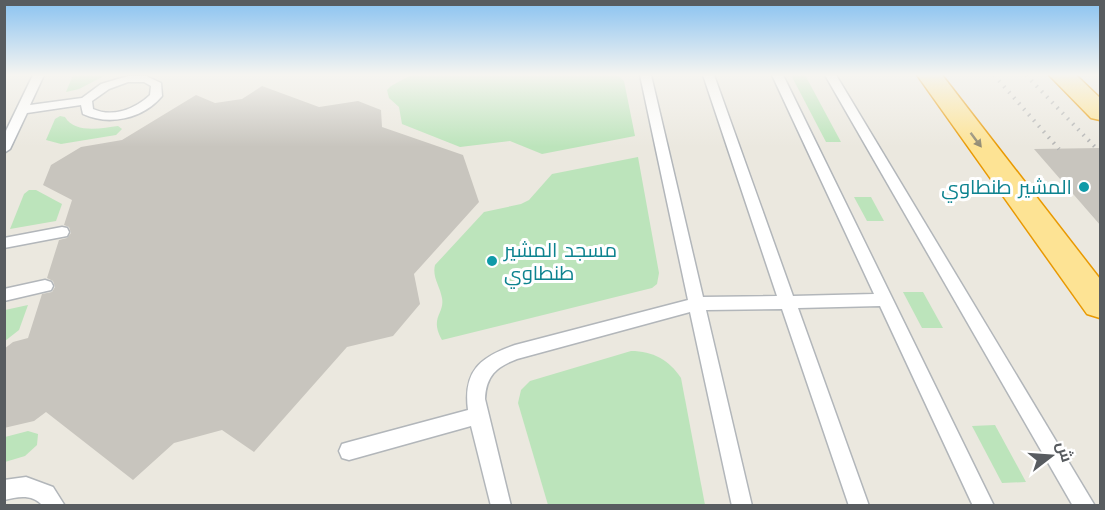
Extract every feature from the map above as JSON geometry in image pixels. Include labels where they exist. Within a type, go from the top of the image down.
[{"type":"highway","points":[[947,99],[1101,304]]},
{"type":"highway","points":[[1087,99],[1101,112]]},
{"type":"lane","points":[[4,149],[28,99]]},
{"type":"lane","points":[[23,110],[88,99]]},
{"type":"lane","points":[[86,101],[87,111],[111,116],[143,107],[153,99]]},
{"type":"lane","points":[[650,99],[742,506]]},
{"type":"lane","points":[[716,99],[859,506]]},
{"type":"lane","points":[[788,99],[984,506]]},
{"type":"lane","points":[[844,99],[1085,506]]},
{"type":"lane","points":[[4,243],[62,232]]},
{"type":"lane","points":[[4,295],[45,286]]},
{"type":"lane","points":[[501,506],[474,395],[480,376],[494,360],[515,352],[697,304],[885,300]]},
{"type":"lane","points":[[349,451],[478,416]]},
{"type":"lane","points":[[4,490],[30,487],[44,491],[55,506]]},
{"type":"green space","points":[[390,99],[628,99],[635,136],[542,154],[510,141],[460,147],[402,124],[399,107]]},
{"type":"green space","points":[[803,99],[818,99],[841,142],[826,142]]},
{"type":"green space","points":[[60,116],[82,128],[97,129],[118,126],[122,129],[116,135],[61,144],[46,140],[55,119]]},
{"type":"green space","points":[[638,157],[659,273],[657,284],[652,288],[442,340],[438,332],[437,321],[442,298],[435,278],[435,265],[484,212],[521,204],[529,200],[552,174]]},
{"type":"green space","points":[[29,190],[36,190],[62,204],[56,221],[10,229],[24,194]]},
{"type":"green space","points":[[854,197],[871,197],[884,221],[867,221]]},
{"type":"green space","points":[[903,292],[923,292],[943,328],[922,328]]},
{"type":"green space","points":[[28,305],[19,330],[5,341],[5,310]]},
{"type":"green space","points":[[631,351],[660,358],[681,378],[705,505],[548,505],[518,403],[521,390],[530,381]]},
{"type":"green space","points":[[995,425],[1026,482],[1002,483],[972,426]]},
{"type":"green space","points":[[28,431],[38,434],[37,445],[25,456],[5,462],[5,437]]},
{"type":"building","points":[[190,99],[205,99],[215,103],[242,99],[297,99],[319,107],[358,101],[381,110],[382,127],[463,155],[479,202],[414,274],[420,304],[393,336],[347,347],[254,452],[222,430],[174,443],[133,480],[46,412],[34,421],[4,428],[4,349],[13,342],[28,338],[42,294],[52,292],[55,287],[53,281],[47,278],[59,240],[67,238],[71,233],[69,227],[64,225],[72,200],[43,185],[51,165],[81,147],[122,140]]},
{"type":"building","name":"المشير طنطاوي","points":[[1101,148],[1101,226],[1034,149]]},
{"type":"railway","points":[[1015,99],[1059,149]]},
{"type":"railway","points":[[1049,99],[1096,148]]},
{"type":"place","name":"المشير طنطاوي","points":[[1084,187]]},
{"type":"place","name":"مسجد المشير طنطاوي","points":[[492,261]]}]
